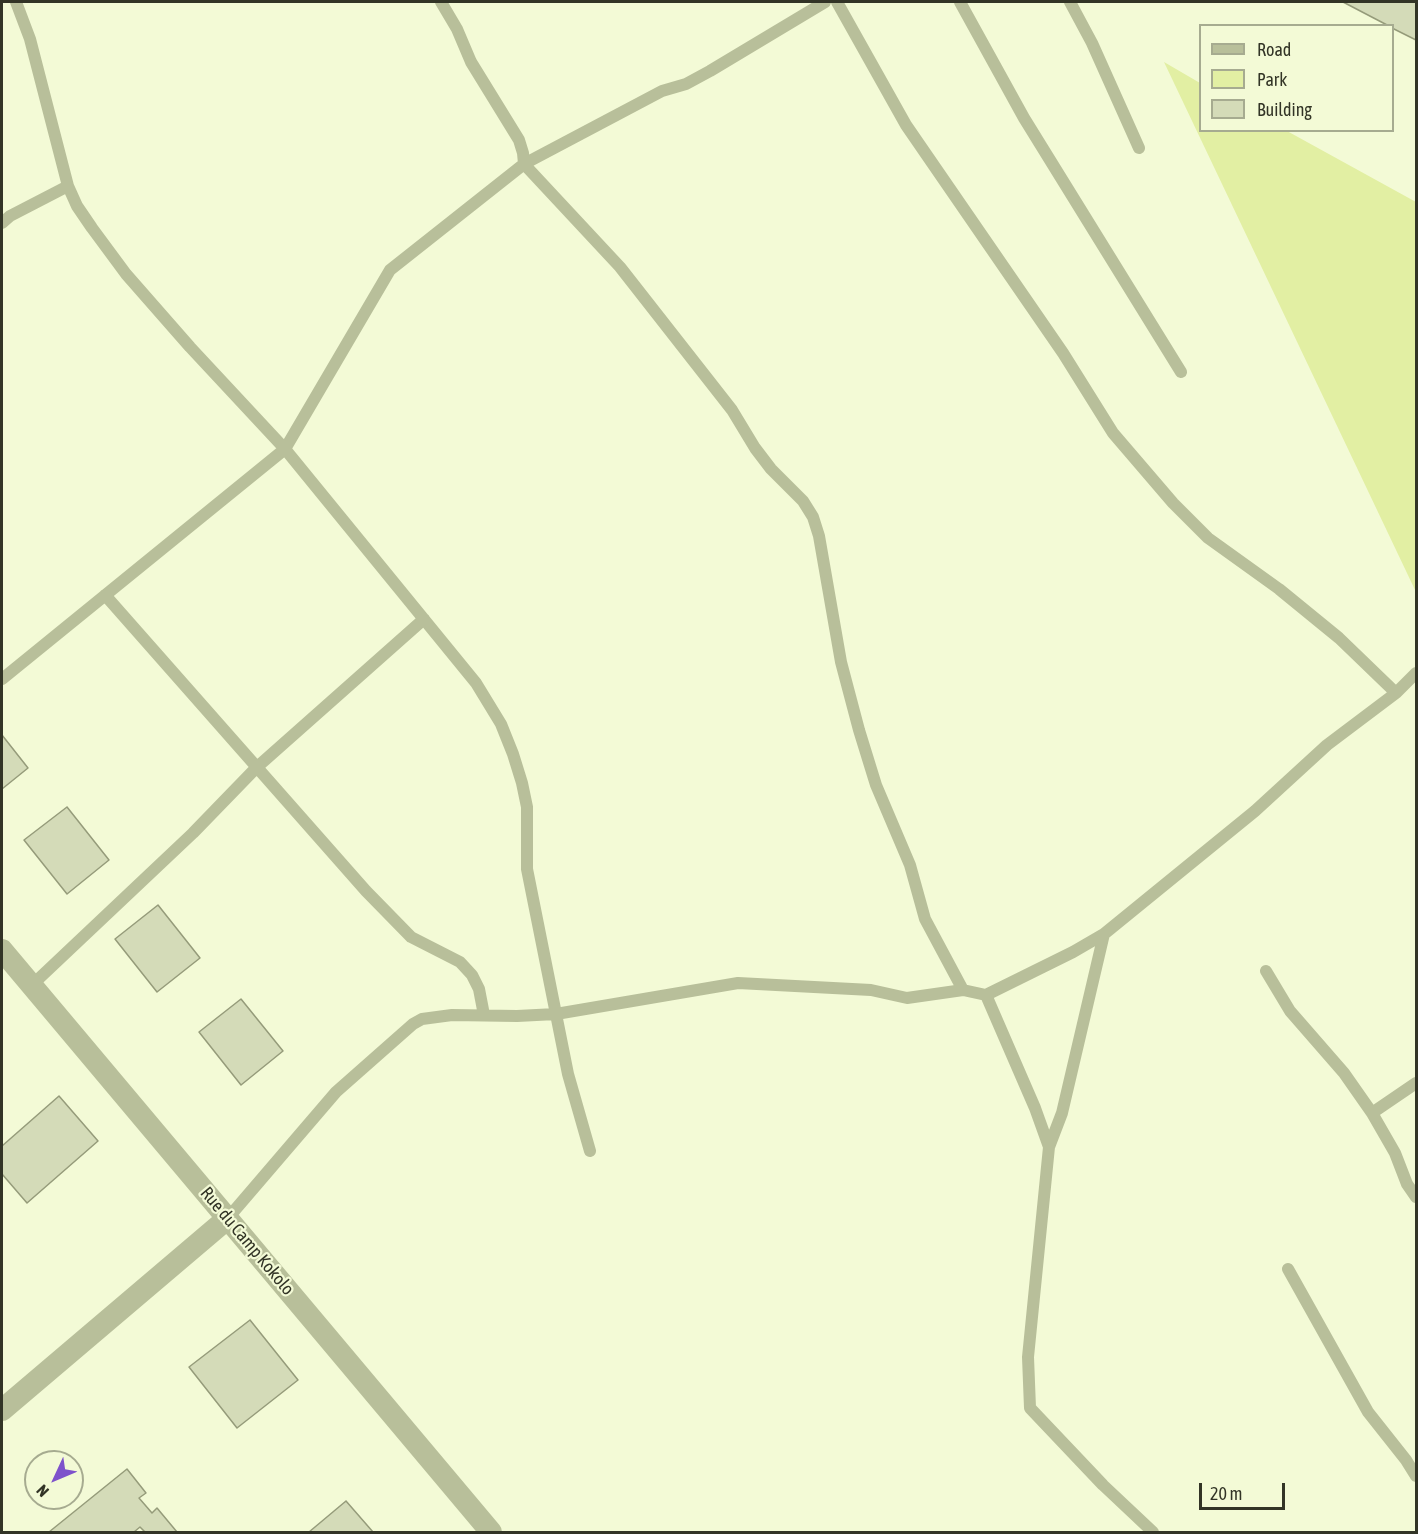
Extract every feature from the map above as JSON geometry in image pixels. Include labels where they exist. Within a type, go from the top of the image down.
[{"type":"street","name":"Rue du Camp Kokolo","points":[[2,950],[491,1533]]},
{"type":"street","points":[[2,1410],[228,1218]]},
{"type":"lane","points":[[16,2],[30,39],[68,186],[77,206],[126,274],[285,449],[476,683],[501,724],[513,754],[527,807],[527,869],[568,1074],[590,1151]]},
{"type":"lane","points":[[441,2],[457,29],[471,62],[519,140],[524,153],[524,164],[620,267],[732,410],[771,469],[803,501],[813,517],[819,536],[841,662],[876,785],[910,865],[925,919],[963,990]]},
{"type":"lane","points":[[2,679],[285,449],[390,270],[524,164],[662,91],[686,84],[711,71],[825,2]]},
{"type":"lane","points":[[837,2],[906,124],[1063,353],[1113,433],[1173,503],[1208,538],[1279,589],[1339,638],[1396,693]]},
{"type":"lane","points":[[960,2],[1024,118],[1181,372]]},
{"type":"lane","points":[[1070,2],[1092,43],[1139,148]]},
{"type":"lane","points":[[2,223],[10,216],[68,186]]},
{"type":"lane","points":[[105,595],[366,891],[411,937],[460,962],[472,975],[479,989],[484,1015]]},
{"type":"lane","points":[[31,986],[193,833],[256,768],[424,619]]},
{"type":"lane","points":[[228,1218],[336,1092],[413,1024],[433,1016],[556,1014],[738,983],[871,990],[907,998],[963,990],[986,995],[1104,934],[1256,811],[1327,745],[1396,693],[1416,673]]},
{"type":"lane","points":[[1104,934],[1062,1113],[1049,1147],[1028,1357],[1030,1408],[1103,1485],[1153,1533]]},
{"type":"lane","points":[[1266,971],[1290,1011],[1344,1073],[1372,1113],[1395,1153],[1407,1185],[1416,1197]]},
{"type":"lane","points":[[986,995],[1035,1108],[1049,1147]]},
{"type":"lane","points":[[1372,1113],[1416,1083]]},
{"type":"lane","points":[[1288,1269],[1368,1412],[1416,1476]]},
{"type":"green space","points":[[1164,62],[1199,82],[1199,132],[1289,132],[1416,202],[1416,592]]},
{"type":"building","points":[[1343,2],[1416,2],[1416,40],[1394,29],[1394,24],[1385,24]]},
{"type":"building","points":[[2,735],[28,768],[2,789]]},
{"type":"building","points":[[67,807],[109,860],[67,894],[24,840]]},
{"type":"building","points":[[158,905],[200,958],[157,992],[115,939]]},
{"type":"building","points":[[241,999],[283,1051],[241,1085],[199,1032]]},
{"type":"building","points":[[59,1096],[98,1141],[27,1203],[2,1174],[2,1146]]},
{"type":"building","points":[[250,1320],[298,1380],[237,1428],[189,1367]]},
{"type":"building","points":[[127,1469],[146,1493],[139,1498],[152,1513],[157,1508],[177,1532],[145,1532],[140,1527],[134,1532],[49,1532],[76,1510],[84,1510],[84,1504]]},
{"type":"building","points":[[346,1501],[373,1532],[309,1532]]}]
